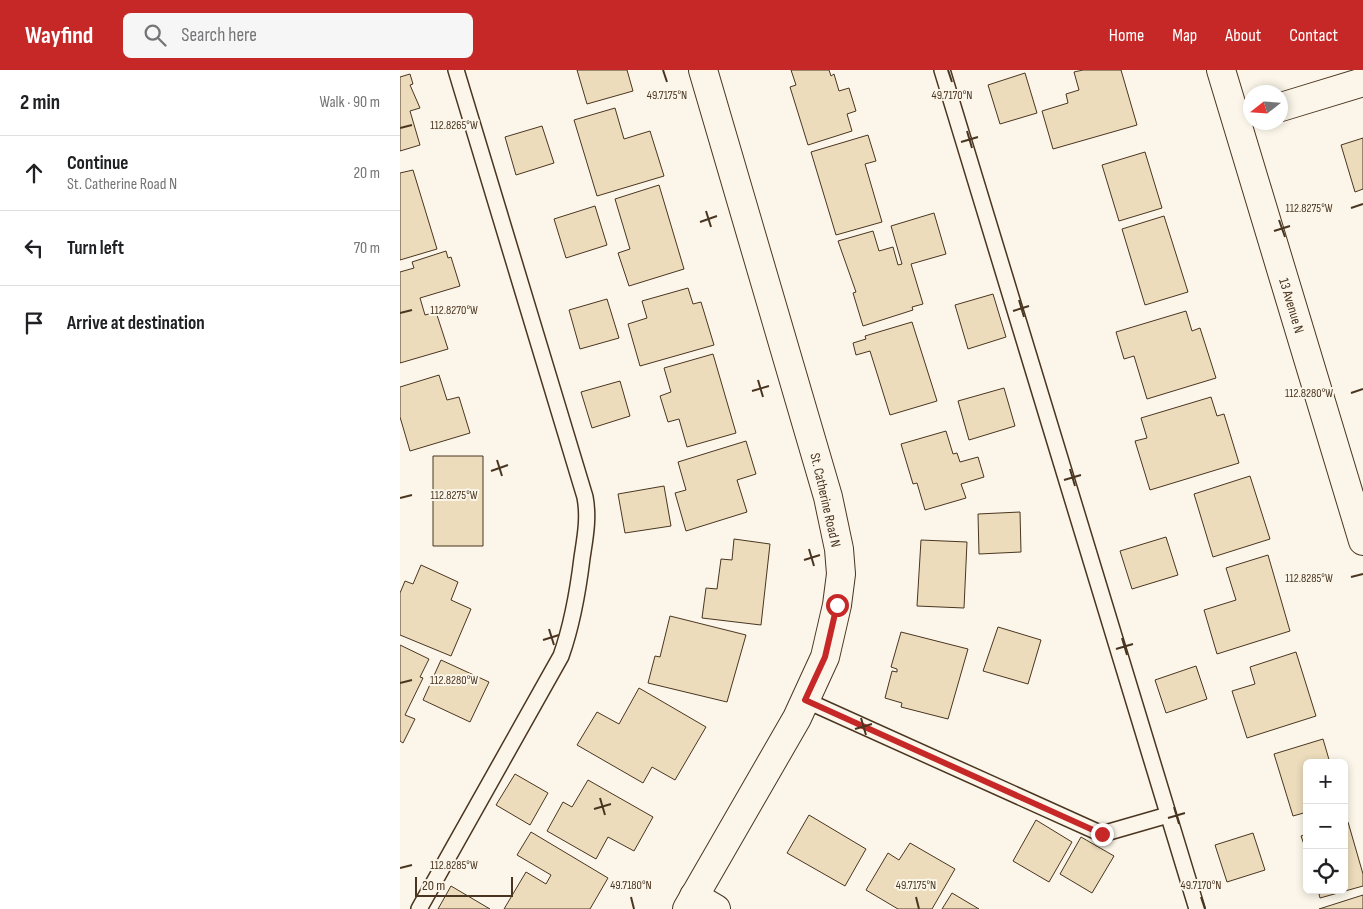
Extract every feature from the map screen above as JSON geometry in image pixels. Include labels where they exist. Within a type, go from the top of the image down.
[{"type":"street","name":"St. Catherine Road N","points":[[699,905],[797,718],[825,657],[837,605],[841,574],[828,497],[703,70]]},
{"type":"street","name":"13 Avenue N","points":[[1221,70],[1243,118]]},
{"type":"street","points":[[1288,105],[1363,82]]},
{"type":"street","name":"13 Avenue N","points":[[1246,130],[1363,541]]},
{"type":"lane","points":[[419,909],[561,656],[567,639],[579,580],[587,522],[585,497],[456,70]]},
{"type":"lane","points":[[942,70],[1197,909]]},
{"type":"lane","points":[[805,700],[1102,834],[1168,815]]},
{"type":"building","points":[[577,70],[627,70],[633,91],[587,104]]},
{"type":"building","points":[[791,70],[829,70],[831,76],[834,74],[839,91],[849,88],[856,111],[847,114],[852,131],[808,145],[790,87],[796,85]]},
{"type":"building","points":[[1083,70],[1121,70],[1137,125],[1053,149],[1042,111],[1068,103],[1066,94],[1079,90],[1074,72]]},
{"type":"building","points":[[1025,73],[1037,113],[1000,124],[988,85]]},
{"type":"building","points":[[410,74],[413,84],[410,85],[420,108],[410,111],[420,145],[400,151],[400,77]]},
{"type":"building","points":[[615,108],[624,139],[650,131],[664,176],[597,196],[574,120]]},
{"type":"building","points":[[542,126],[554,163],[516,175],[505,137]]},
{"type":"building","points":[[868,135],[876,161],[865,164],[882,222],[836,235],[811,152]]},
{"type":"building","points":[[1363,138],[1363,189],[1355,192],[1341,145]]},
{"type":"building","points":[[1145,152],[1162,208],[1119,221],[1102,165]]},
{"type":"building","points":[[413,170],[437,249],[400,260],[400,173]]},
{"type":"building","points":[[659,185],[684,269],[629,286],[618,253],[630,249],[615,199]]},
{"type":"building","points":[[595,206],[607,245],[566,258],[554,219]]},
{"type":"building","points":[[934,213],[946,254],[911,264],[923,304],[912,307],[913,310],[863,326],[853,293],[856,292],[838,241],[873,231],[879,251],[893,247],[898,265],[902,264],[891,226]]},
{"type":"building","points":[[1164,216],[1188,292],[1145,305],[1122,229]]},
{"type":"building","points":[[446,251],[448,258],[451,257],[460,286],[420,298],[425,315],[436,312],[448,349],[400,363],[400,272],[414,268],[412,262]]},
{"type":"building","points":[[688,288],[693,304],[701,302],[714,345],[640,366],[628,324],[647,318],[642,301]]},
{"type":"building","points":[[993,294],[1006,337],[968,349],[955,305]]},
{"type":"building","points":[[607,299],[619,338],[580,349],[569,310]]},
{"type":"building","points":[[1186,311],[1192,331],[1200,328],[1216,378],[1147,399],[1134,356],[1124,359],[1116,332]]},
{"type":"building","points":[[912,322],[937,401],[890,415],[870,351],[856,355],[853,343],[866,339],[865,336]]},
{"type":"building","points":[[713,354],[736,433],[687,447],[679,419],[668,422],[660,396],[671,392],[664,368]]},
{"type":"building","points":[[439,375],[447,400],[459,397],[470,433],[410,451],[400,417],[400,387]]},
{"type":"building","points":[[620,381],[630,416],[592,428],[581,392]]},
{"type":"building","points":[[1004,388],[1015,426],[969,440],[958,401]]},
{"type":"building","points":[[1211,397],[1217,416],[1224,414],[1239,463],[1150,490],[1135,441],[1147,438],[1141,418]]},
{"type":"building","points":[[946,431],[953,454],[957,453],[960,462],[978,457],[984,477],[961,484],[966,498],[925,510],[917,483],[913,484],[901,444]]},
{"type":"building","points":[[746,441],[756,474],[737,480],[747,512],[686,531],[675,493],[686,490],[678,462]]},
{"type":"building","points":[[433,456],[483,456],[483,546],[433,546]]},
{"type":"building","points":[[1250,476],[1270,539],[1213,557],[1194,494]]},
{"type":"building","points":[[664,486],[671,526],[625,533],[618,494]]},
{"type":"building","points":[[1020,512],[1021,552],[979,554],[978,514]]},
{"type":"building","points":[[1166,537],[1178,575],[1132,589],[1120,551]]},
{"type":"building","points":[[734,539],[770,544],[761,625],[702,618],[706,588],[717,589],[721,559],[732,560]]},
{"type":"building","points":[[921,540],[967,542],[964,608],[917,606]]},
{"type":"building","points":[[1268,555],[1290,631],[1217,654],[1204,610],[1236,600],[1226,568]]},
{"type":"building","points":[[421,565],[458,582],[451,600],[471,609],[451,656],[400,635],[400,593],[405,581],[413,584]]},
{"type":"building","points":[[670,616],[746,635],[727,702],[648,683],[655,656],[660,657]]},
{"type":"building","points":[[998,627],[1041,640],[1028,684],[983,671]]},
{"type":"building","points":[[901,632],[968,649],[948,719],[901,707],[902,703],[885,698],[892,671],[897,672],[897,669],[891,667]]},
{"type":"building","points":[[400,645],[429,659],[420,677],[423,678],[405,715],[415,719],[403,743],[400,741]]},
{"type":"building","points":[[1296,652],[1316,716],[1247,738],[1232,691],[1255,684],[1250,667]]},
{"type":"building","points":[[441,660],[489,682],[470,722],[423,700]]},
{"type":"building","points":[[1196,666],[1207,699],[1166,713],[1155,680]]},
{"type":"building","points":[[639,688],[706,727],[675,780],[652,767],[643,783],[577,745],[597,712],[619,724]]},
{"type":"building","points":[[1323,739],[1329,759],[1303,759],[1303,813],[1293,816],[1274,754]]},
{"type":"building","points":[[515,774],[548,793],[530,825],[496,805]]},
{"type":"building","points":[[588,780],[653,817],[634,851],[608,837],[596,859],[547,831],[563,802],[572,807]]},
{"type":"building","points":[[809,815],[866,849],[845,886],[787,853]]},
{"type":"building","points":[[1036,820],[1072,842],[1049,882],[1013,861]]},
{"type":"building","points":[[1348,822],[1363,874],[1363,886],[1348,890]]},
{"type":"building","points":[[531,832],[608,878],[590,909],[504,909],[526,872],[546,884],[551,875],[517,855]]},
{"type":"building","points":[[1253,833],[1265,870],[1227,882],[1215,845]]},
{"type":"building","points":[[1081,837],[1114,856],[1092,893],[1060,874]]},
{"type":"building","points":[[910,843],[955,869],[932,909],[898,909],[866,890],[888,853],[899,860]]},
{"type":"building","points":[[451,886],[490,909],[438,909]]},
{"type":"building","points":[[952,893],[979,909],[942,909]]},
{"type":"building","points":[[1319,894],[1334,894],[1320,898]]},
{"type":"building","points":[[1363,895],[1363,909],[1319,909]]},
{"type":"route","points":[[837,605],[825,657],[805,700],[1102,834]]}]
